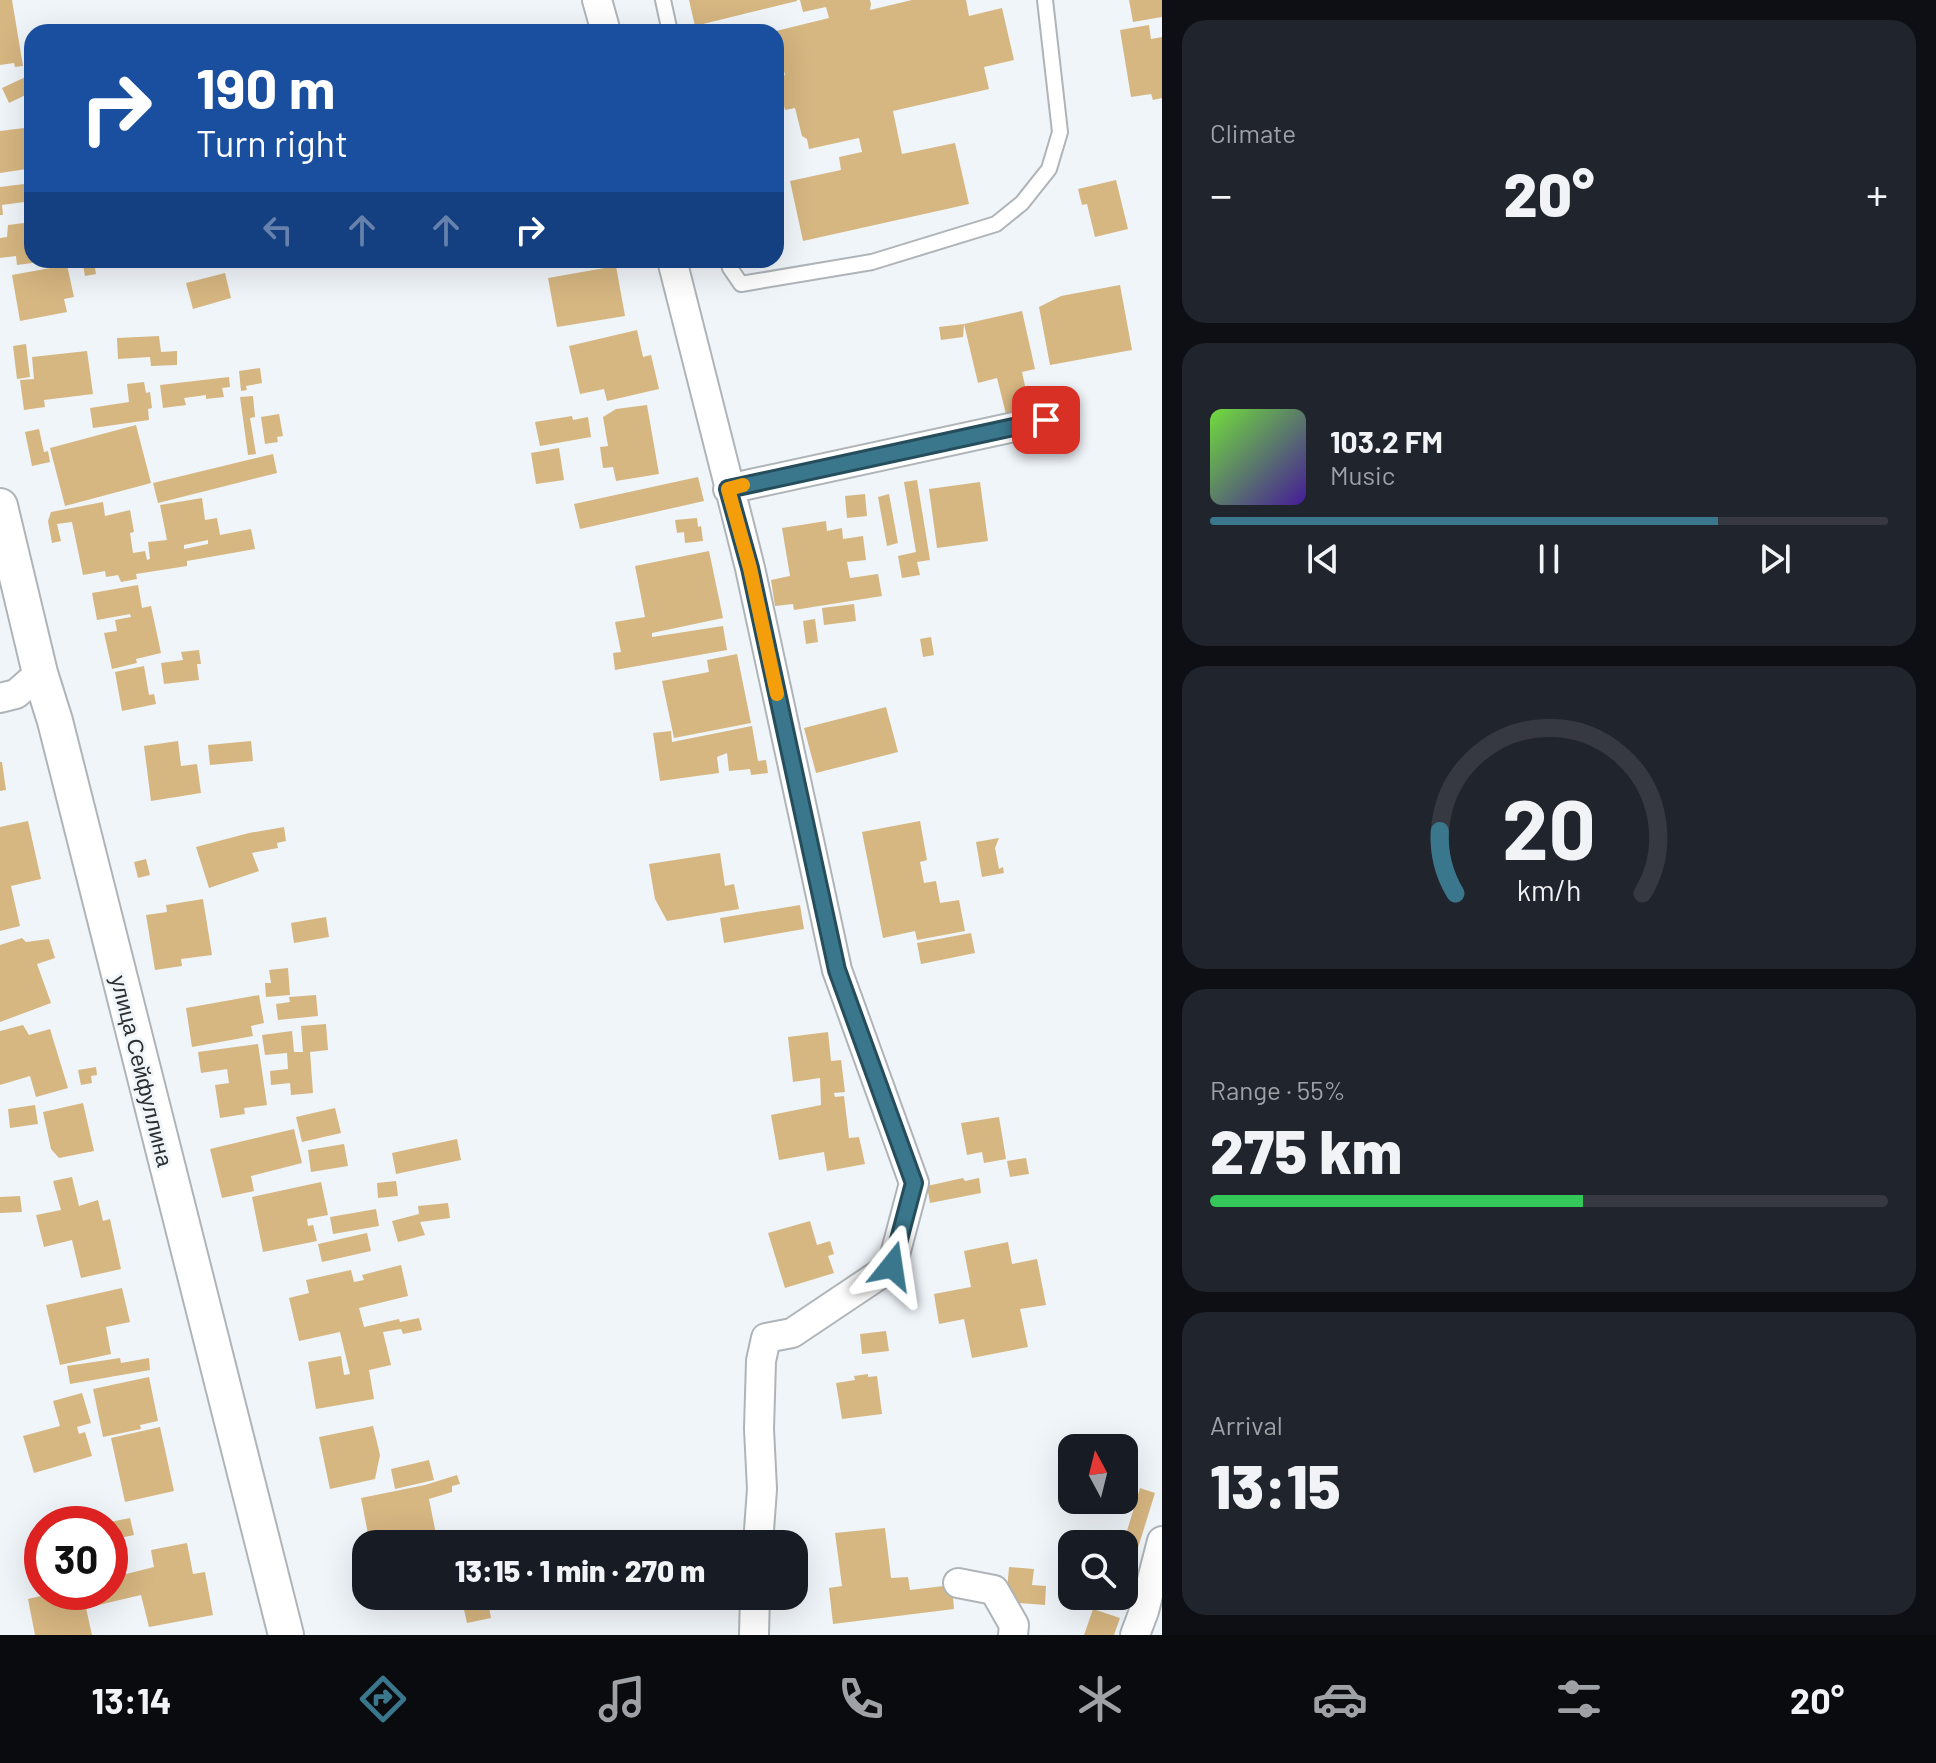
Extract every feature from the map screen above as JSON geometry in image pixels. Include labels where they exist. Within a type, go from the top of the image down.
[{"type":"street","points":[[597,0],[604,24]]},
{"type":"street","points":[[674,268],[750,568],[837,970],[914,1183],[892,1266],[792,1333],[766,1338],[761,1361],[759,1429],[762,1489],[759,1530]]},
{"type":"street","points":[[728,489],[1046,420]]},
{"type":"street","name":"улица Сейфуллина","points":[[0,506],[286,1635]]},
{"type":"street","points":[[0,698],[16,694],[40,673]]},
{"type":"street","points":[[1135,1635],[1162,1541]]},
{"type":"street","points":[[958,1583],[994,1590],[1014,1625],[1013,1635]]},
{"type":"street","points":[[754,1635],[755,1610]]},
{"type":"lane","points":[[663,0],[668,24]]},
{"type":"lane","points":[[730,268],[741,284],[872,262],[996,224],[1022,203],[1049,169],[1060,132],[1045,0]]},
{"type":"building","points":[[0,0],[12,0],[23,66],[15,67],[14,63],[0,65]]},
{"type":"building","points":[[689,0],[797,0],[703,24],[695,24]]},
{"type":"building","points":[[800,0],[870,0],[870,10],[912,0],[966,0],[969,16],[1002,8],[1014,60],[984,67],[989,89],[893,111],[902,154],[955,143],[969,204],[803,241],[790,181],[841,170],[839,157],[862,152],[859,138],[809,149],[807,139],[802,136],[795,108],[785,110],[784,29],[829,18],[826,7],[803,12]]},
{"type":"building","points":[[1129,0],[1162,0],[1162,17],[1133,22]]},
{"type":"building","points":[[1149,25],[1151,39],[1162,37],[1162,98],[1153,100],[1151,94],[1131,97],[1120,30]]},
{"type":"building","points":[[24,78],[24,96],[9,103],[2,88]]},
{"type":"building","points":[[24,128],[24,169],[0,173],[0,131]]},
{"type":"building","points":[[1116,180],[1128,229],[1095,237],[1087,204],[1082,205],[1078,189]]},
{"type":"building","points":[[24,184],[24,202],[2,205],[3,215],[0,215],[0,187]]},
{"type":"building","points":[[24,223],[24,264],[17,265],[16,256],[0,258],[0,238],[7,237],[8,225]]},
{"type":"building","points":[[68,268],[74,297],[64,299],[67,312],[20,321],[12,275]]},
{"type":"building","points":[[84,268],[95,268],[96,274],[85,276]]},
{"type":"building","points":[[616,268],[625,316],[557,327],[548,278]]},
{"type":"building","points":[[225,273],[231,298],[193,309],[186,283]]},
{"type":"building","points":[[1120,285],[1132,350],[1050,365],[1039,307],[1061,296]]},
{"type":"building","points":[[1022,311],[1035,369],[1022,372],[1030,409],[1006,414],[997,378],[978,383],[964,324]]},
{"type":"building","points":[[964,324],[963,337],[941,340],[939,327]]},
{"type":"building","points":[[637,330],[643,357],[651,355],[659,389],[607,401],[604,389],[580,394],[569,346]]},
{"type":"building","points":[[159,336],[161,352],[177,351],[177,365],[151,366],[150,357],[118,359],[117,338]]},
{"type":"building","points":[[26,344],[30,377],[17,379],[13,346]]},
{"type":"building","points":[[87,351],[93,394],[44,400],[45,407],[24,410],[20,380],[34,379],[32,357]]},
{"type":"building","points":[[260,368],[262,383],[246,386],[247,390],[241,391],[239,371]]},
{"type":"building","points":[[229,377],[230,387],[222,388],[224,397],[206,399],[206,395],[184,398],[186,405],[163,408],[160,385]]},
{"type":"building","points":[[144,382],[146,393],[150,392],[152,408],[148,409],[149,420],[93,428],[90,408],[129,402],[127,384]]},
{"type":"building","points":[[253,396],[255,417],[250,418],[256,454],[248,455],[240,397]]},
{"type":"building","points":[[647,405],[659,474],[616,481],[613,467],[603,468],[600,447],[608,446],[603,417],[616,409]]},
{"type":"building","points":[[279,414],[283,436],[277,437],[278,442],[265,444],[261,417]]},
{"type":"building","points":[[572,416],[573,420],[588,417],[591,437],[540,446],[535,422]]},
{"type":"building","points":[[136,425],[151,483],[65,506],[50,448]]},
{"type":"building","points":[[39,429],[44,452],[48,451],[50,462],[32,466],[25,432]]},
{"type":"building","points":[[559,448],[564,480],[536,484],[531,453]]},
{"type":"building","points":[[273,454],[277,473],[158,503],[153,483]]},
{"type":"building","points":[[698,477],[704,501],[580,529],[574,504]]},
{"type":"building","points":[[917,480],[930,560],[917,562],[920,575],[902,578],[898,556],[916,552],[904,482]]},
{"type":"building","points":[[980,482],[988,541],[937,548],[929,489]]},
{"type":"building","points":[[865,494],[867,516],[847,518],[845,496]]},
{"type":"building","points":[[889,494],[898,543],[887,546],[878,497]]},
{"type":"building","points":[[202,498],[205,520],[217,518],[220,535],[251,529],[255,549],[187,561],[187,566],[136,574],[137,579],[121,582],[118,575],[106,577],[105,571],[83,575],[72,522],[57,524],[61,541],[52,543],[48,521],[51,512],[103,502],[105,516],[130,510],[134,532],[130,533],[133,553],[145,551],[147,560],[150,559],[148,542],[167,540],[160,505]],"holes":[[[208,540],[208,544],[184,549],[184,545]]]},
{"type":"building","points":[[697,518],[703,541],[685,543],[684,532],[677,533],[675,520]]},
{"type":"building","points":[[826,521],[827,531],[842,528],[843,539],[863,536],[866,560],[847,562],[850,578],[878,574],[882,596],[794,610],[793,604],[775,606],[771,580],[790,576],[782,528]]},
{"type":"building","points":[[709,551],[723,618],[652,633],[652,637],[723,626],[727,650],[615,670],[613,653],[621,652],[615,622],[645,617],[635,566]]},
{"type":"building","points":[[138,585],[142,608],[151,606],[161,653],[112,669],[104,633],[117,631],[115,620],[131,617],[130,614],[97,620],[92,593]]},
{"type":"building","points":[[854,604],[856,621],[824,625],[822,608]]},
{"type":"building","points":[[815,619],[818,642],[806,644],[803,621]]},
{"type":"building","points":[[931,637],[934,655],[923,657],[920,639]]},
{"type":"building","points":[[199,650],[199,680],[164,684],[161,663],[183,660],[181,652]]},
{"type":"building","points":[[737,654],[751,723],[674,738],[662,681],[709,672],[707,660]]},
{"type":"building","points":[[144,666],[149,695],[154,694],[156,704],[122,711],[115,672]]},
{"type":"building","points":[[886,707],[898,752],[816,773],[804,728]]},
{"type":"building","points":[[752,726],[758,761],[766,760],[768,773],[751,775],[750,769],[729,771],[727,753],[717,757],[719,773],[660,781],[653,733],[671,731],[672,742]]},
{"type":"building","points":[[178,741],[181,766],[197,764],[201,793],[151,801],[144,746]]},
{"type":"building","points":[[251,741],[253,761],[210,765],[208,745]]},
{"type":"building","points":[[0,762],[6,790],[0,791]]},
{"type":"building","points":[[28,821],[41,879],[11,886],[20,926],[0,931],[0,827]]},
{"type":"building","points":[[920,821],[927,860],[920,862],[924,883],[936,881],[940,903],[959,900],[965,931],[917,940],[915,931],[883,938],[862,832]]},
{"type":"building","points":[[284,827],[286,841],[277,843],[278,848],[252,853],[259,871],[209,888],[196,847]]},
{"type":"building","points":[[999,838],[995,848],[999,869],[1003,867],[1004,873],[982,877],[976,842]]},
{"type":"building","points":[[720,853],[725,886],[734,884],[739,909],[667,921],[655,899],[649,864]]},
{"type":"building","points":[[146,859],[150,875],[138,878],[134,862]]},
{"type":"building","points":[[203,899],[212,955],[181,959],[182,966],[155,970],[146,915],[167,912],[166,905]]},
{"type":"building","points":[[800,905],[804,929],[724,943],[720,918]]},
{"type":"building","points":[[326,917],[329,937],[294,943],[291,923]]},
{"type":"building","points":[[971,933],[975,953],[921,964],[917,943]]},
{"type":"building","points":[[22,938],[26,942],[49,939],[55,958],[37,964],[51,1003],[0,1022],[0,945]]},
{"type":"building","points":[[288,968],[290,995],[266,997],[265,983],[271,983],[269,970]]},
{"type":"building","points":[[259,995],[264,1023],[251,1026],[253,1036],[192,1047],[186,1008]]},
{"type":"building","points":[[316,995],[318,1016],[278,1020],[276,1004],[290,1002],[289,997]]},
{"type":"building","points":[[326,1024],[328,1050],[310,1052],[313,1093],[291,1095],[290,1083],[271,1085],[270,1071],[288,1069],[287,1053],[265,1055],[262,1035],[292,1031],[294,1052],[303,1052],[301,1026]]},
{"type":"building","points":[[23,1025],[29,1035],[50,1029],[68,1088],[36,1097],[30,1076],[0,1085],[0,1031]]},
{"type":"building","points":[[828,1032],[831,1061],[841,1060],[845,1092],[834,1093],[835,1097],[844,1096],[849,1138],[859,1137],[865,1164],[827,1171],[824,1152],[779,1160],[771,1115],[821,1105],[820,1078],[793,1082],[788,1037]]},
{"type":"building","points":[[258,1044],[267,1105],[244,1108],[245,1114],[220,1118],[215,1085],[229,1083],[227,1069],[201,1073],[198,1052]]},
{"type":"building","points":[[96,1067],[97,1075],[91,1076],[92,1083],[81,1085],[78,1070]]},
{"type":"building","points":[[83,1103],[94,1151],[59,1158],[51,1149],[43,1112]]},
{"type":"building","points":[[35,1105],[38,1124],[10,1128],[8,1109]]},
{"type":"building","points":[[335,1108],[341,1133],[302,1142],[296,1117]]},
{"type":"building","points":[[999,1117],[1006,1159],[984,1163],[982,1152],[967,1155],[961,1123]]},
{"type":"building","points":[[294,1129],[302,1163],[251,1176],[254,1191],[222,1198],[210,1149]]},
{"type":"building","points":[[457,1139],[461,1160],[396,1174],[392,1153]]},
{"type":"building","points":[[344,1144],[348,1166],[311,1172],[308,1150]]},
{"type":"building","points":[[1026,1158],[1029,1174],[1010,1177],[1007,1161]]},
{"type":"building","points":[[72,1177],[79,1206],[98,1200],[103,1221],[110,1219],[121,1269],[81,1278],[72,1240],[44,1247],[36,1215],[61,1210],[53,1181]]},
{"type":"building","points":[[963,1178],[965,1181],[979,1178],[981,1193],[930,1203],[927,1186]]},
{"type":"building","points":[[396,1181],[398,1196],[378,1198],[377,1183]]},
{"type":"building","points":[[321,1182],[328,1215],[307,1219],[308,1226],[313,1225],[317,1241],[263,1252],[252,1197]]},
{"type":"building","points":[[20,1196],[22,1212],[0,1213],[0,1197]]},
{"type":"building","points":[[448,1203],[450,1218],[420,1222],[425,1235],[398,1242],[392,1221],[419,1214],[418,1206]]},
{"type":"building","points":[[376,1209],[379,1226],[333,1234],[330,1217]]},
{"type":"building","points":[[810,1221],[817,1245],[830,1241],[834,1254],[828,1256],[834,1273],[785,1288],[768,1233]]},
{"type":"building","points":[[367,1233],[371,1251],[322,1262],[318,1244]]},
{"type":"building","points":[[1008,1242],[1012,1264],[1037,1259],[1046,1305],[1020,1309],[1028,1347],[972,1358],[964,1319],[939,1324],[934,1294],[971,1287],[964,1251]]},
{"type":"building","points":[[401,1265],[408,1296],[359,1308],[364,1327],[419,1318],[422,1330],[403,1334],[401,1329],[383,1332],[391,1365],[369,1370],[374,1399],[316,1409],[308,1362],[341,1356],[344,1375],[350,1374],[340,1332],[299,1341],[289,1298],[309,1293],[306,1280],[351,1270],[354,1282],[364,1280],[362,1275]]},
{"type":"building","points":[[122,1288],[130,1322],[106,1327],[111,1354],[60,1365],[46,1305]]},
{"type":"building","points":[[886,1331],[889,1351],[862,1354],[860,1334]]},
{"type":"building","points":[[120,1358],[121,1363],[149,1358],[150,1370],[70,1384],[67,1366]]},
{"type":"building","points":[[868,1374],[868,1377],[877,1376],[882,1414],[842,1419],[836,1383]]},
{"type":"building","points":[[149,1377],[158,1421],[140,1425],[141,1429],[103,1437],[93,1389]]},
{"type":"building","points":[[82,1393],[91,1423],[77,1427],[79,1434],[85,1432],[92,1456],[34,1473],[23,1436],[60,1426],[53,1401]]},
{"type":"building","points":[[373,1426],[380,1455],[375,1479],[330,1489],[319,1437]]},
{"type":"building","points":[[160,1427],[174,1491],[125,1502],[111,1438]]},
{"type":"building","points":[[429,1460],[434,1480],[395,1489],[391,1469]]},
{"type":"building","points":[[457,1475],[460,1484],[452,1486],[452,1492],[429,1499],[435,1530],[367,1530],[361,1498]]},
{"type":"building","points":[[1140,1488],[1155,1493],[1138,1548],[1138,1530],[1127,1530],[1132,1514],[1138,1514]]},
{"type":"building","points":[[128,1518],[134,1535],[128,1536]]},
{"type":"building","points":[[885,1528],[891,1578],[908,1577],[910,1590],[952,1585],[954,1609],[833,1624],[829,1588],[842,1586],[835,1533]]},
{"type":"building","points":[[187,1543],[193,1574],[205,1572],[213,1615],[149,1627],[141,1595],[128,1598],[128,1574],[154,1567],[151,1550]]},
{"type":"building","points":[[1009,1567],[1034,1569],[1032,1585],[1046,1586],[1045,1605],[1006,1602]]},
{"type":"building","points":[[30,1610],[86,1610],[92,1635],[35,1635]]},
{"type":"building","points":[[464,1610],[490,1610],[491,1618],[467,1623]]},
{"type":"building","points":[[1093,1610],[1120,1618],[1114,1635],[1084,1635]]},
{"type":"slow traffic","points":[[743,485],[728,489],[750,568],[777,694]]},
{"type":"route","points":[[892,1266],[914,1183],[837,970],[750,568],[728,489],[1046,420]]}]
